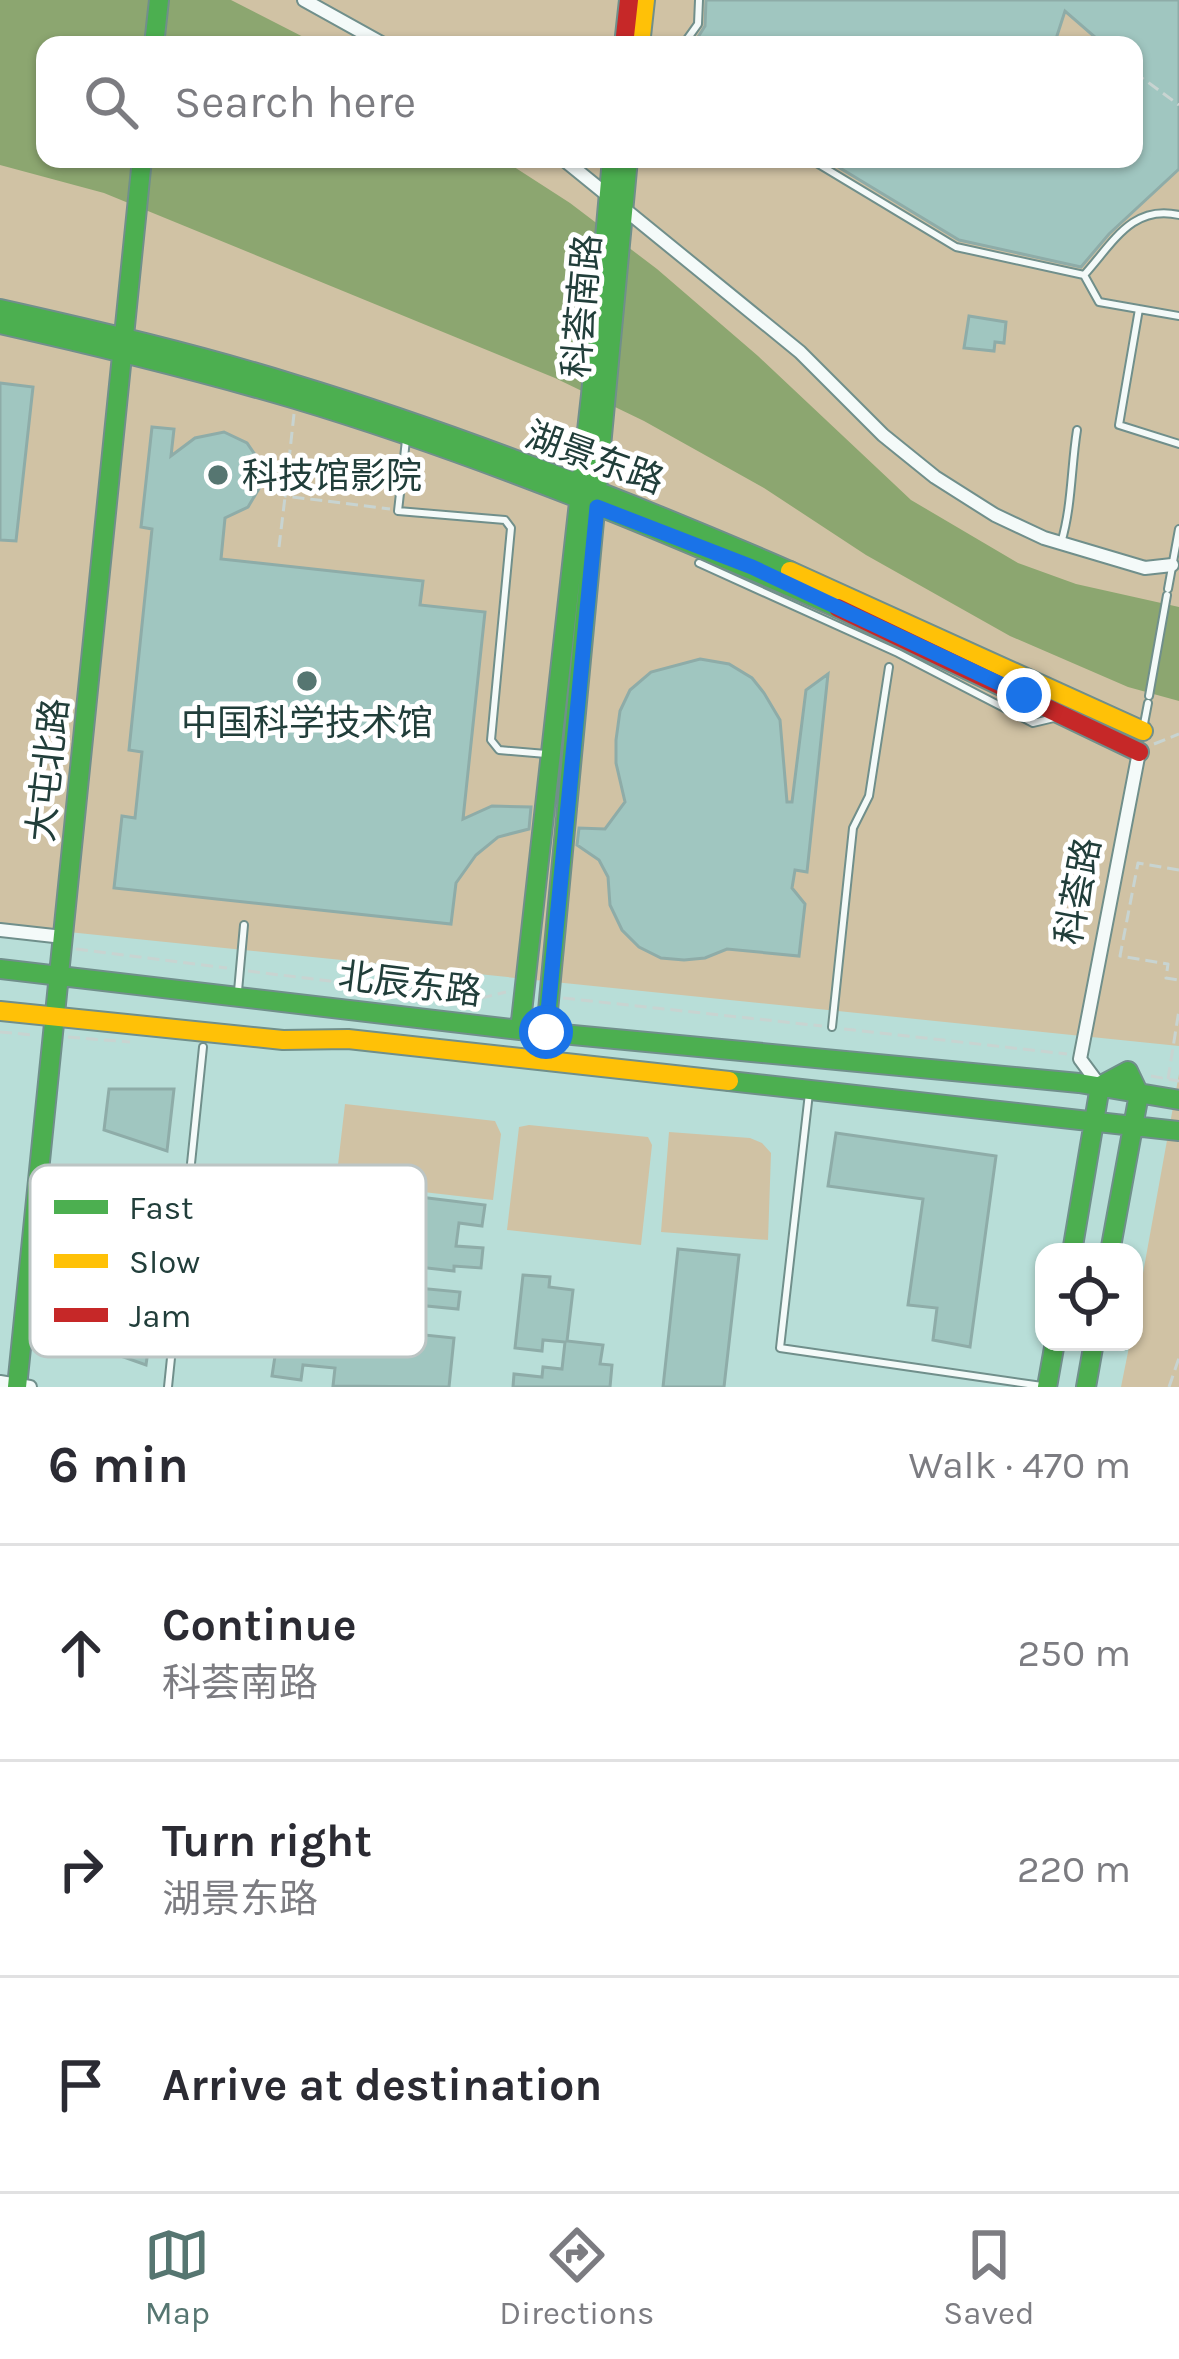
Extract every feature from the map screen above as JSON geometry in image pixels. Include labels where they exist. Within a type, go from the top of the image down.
[{"type":"street","points":[[155,36],[159,0]]},
{"type":"street","points":[[304,0],[369,36]]},
{"type":"street","points":[[626,36],[629,0]]},
{"type":"street","points":[[641,36],[645,0]]},
{"type":"street","name":"大屯北路","points":[[39,1165],[141,168]]},
{"type":"street","points":[[575,168],[800,352],[883,435],[935,478],[995,515],[1061,543],[1144,568],[1172,565]]},
{"type":"street","name":"科荟南路","points":[[613,168],[616,200]]},
{"type":"street","name":"科荟南路","points":[[546,1032],[612,232],[625,168]]},
{"type":"street","name":"湖景东路","points":[[0,309],[346,402],[588,496],[1140,743]]},
{"type":"street","name":"湖景东路","points":[[0,324],[123,342],[765,556],[1080,716]]},
{"type":"street","name":"科荟南路","points":[[520,1030],[550,754],[588,496]]},
{"type":"street","name":"科荟路","points":[[1080,1059],[1140,743]]},
{"type":"street","points":[[0,930],[63,937]]},
{"type":"street","name":"北辰东路","points":[[0,969],[520,1030],[1100,1086],[1179,1100]]},
{"type":"street","name":"北辰东路","points":[[0,1011],[283,1040],[348,1039],[1179,1131]]},
{"type":"street","points":[[1074,1243],[1100,1086],[1080,1059]]},
{"type":"street","points":[[1100,1086],[1128,1071],[1139,1094],[1112,1243]]},
{"type":"street","name":"大屯北路","points":[[16,1385],[30,1253]]},
{"type":"street","points":[[1046,1387],[1053,1351]]},
{"type":"street","points":[[1085,1387],[1092,1351]]},
{"type":"lane","points":[[689,36],[698,24],[700,0]]},
{"type":"lane","points":[[825,168],[956,247],[1084,275],[1099,302],[1179,316]]},
{"type":"lane","points":[[1084,275],[1136,218],[1157,210],[1179,215]]},
{"type":"lane","points":[[1138,309],[1119,425],[1179,444]]},
{"type":"lane","points":[[1061,543],[1077,430]]},
{"type":"lane","points":[[406,436],[398,511],[505,520],[511,528],[491,740],[499,750],[550,754]]},
{"type":"lane","name":"科荟路","points":[[1140,743],[1179,529]]},
{"type":"lane","points":[[699,562],[898,653],[1033,723],[1080,716]]},
{"type":"lane","points":[[832,1027],[853,828],[868,796],[889,667]]},
{"type":"lane","points":[[238,995],[244,925]]},
{"type":"lane","points":[[191,1165],[203,1047]]},
{"type":"lane","points":[[810,1089],[780,1348],[1046,1387]]},
{"type":"lane","points":[[168,1387],[171,1357]]},
{"type":"path","points":[[1143,79],[1179,105]]},
{"type":"path","points":[[279,548],[297,400]]},
{"type":"path","points":[[285,496],[398,511]]},
{"type":"path","points":[[1140,743],[1179,736]]},
{"type":"path","points":[[1179,870],[1138,863],[1120,956],[1168,964],[1166,978],[1179,980]]},
{"type":"path","points":[[63,937],[78,950],[477,999],[524,993]]},
{"type":"path","points":[[549,996],[1064,1053],[1080,1059]]},
{"type":"path","points":[[1168,1079],[1179,1010]]},
{"type":"path","points":[[1128,1071],[1179,1081]]},
{"type":"path","points":[[1169,1387],[1179,1358]]},
{"type":"shaded area","points":[[0,0],[1179,0],[1179,1046],[0,925]]},
{"type":"shaded area","points":[[0,0],[231,0],[301,36],[36,36],[36,168],[516,168],[657,269],[911,500],[1018,563],[1076,584],[1179,607],[1179,701],[1128,687],[1010,636],[866,555],[764,488],[555,378],[104,193],[0,165]]},
{"type":"shaded area","points":[[1179,1074],[1179,1387],[1121,1387],[1128,1351],[1143,1351],[1143,1273]]},
{"type":"shaded area","points":[[345,1104],[495,1121],[501,1134],[493,1200],[426,1192],[426,1165],[338,1165]]},
{"type":"shaded area","points":[[519,1127],[648,1137],[652,1145],[641,1245],[507,1230]]},
{"type":"shaded area","points":[[669,1132],[762,1143],[771,1153],[768,1240],[661,1232]]},
{"type":"building","points":[[706,0],[1179,0],[1179,169],[1081,267],[959,240],[840,168],[1143,168],[1143,36],[1094,36],[1065,11],[1057,36],[699,36],[705,26]]},
{"type":"building","points":[[969,316],[1006,322],[1004,343],[995,342],[994,351],[964,348]]},
{"type":"building","points":[[0,383],[33,387],[16,541],[0,540]]},
{"type":"building","name":"中国科学技术馆","points":[[152,427],[174,429],[171,456],[195,438],[224,432],[247,443],[258,459],[260,487],[248,507],[225,518],[221,559],[423,581],[420,605],[485,612],[463,819],[492,806],[531,807],[529,829],[498,837],[476,855],[456,883],[451,924],[114,888],[122,816],[135,818],[142,752],[129,750],[152,529],[141,527]]},
{"type":"building","points":[[700,659],[729,664],[752,678],[764,693],[780,720],[787,802],[792,802],[806,690],[828,674],[807,872],[795,870],[792,888],[805,904],[799,956],[727,949],[684,960],[661,958],[639,947],[622,930],[610,905],[608,877],[599,860],[577,845],[579,828],[605,829],[625,802],[616,740],[620,711],[630,690],[651,672]]},
{"type":"building","points":[[109,1089],[174,1089],[167,1151],[104,1130]]},
{"type":"building","points":[[836,1133],[996,1156],[970,1347],[933,1340],[937,1308],[908,1305],[923,1199],[828,1186]]},
{"type":"building","points":[[426,1198],[485,1205],[482,1226],[459,1223],[456,1246],[483,1248],[481,1268],[454,1266],[454,1271],[426,1268]]},
{"type":"building","points":[[678,1249],[739,1255],[724,1387],[663,1387]]},
{"type":"building","points":[[523,1275],[550,1277],[549,1287],[573,1290],[567,1341],[603,1345],[600,1364],[612,1365],[610,1387],[513,1387],[514,1374],[542,1377],[543,1367],[562,1369],[565,1342],[543,1340],[542,1351],[515,1348]]},
{"type":"building","points":[[426,1289],[460,1292],[458,1309],[426,1306]]},
{"type":"building","points":[[426,1335],[454,1338],[449,1387],[333,1386],[335,1368],[303,1365],[301,1380],[272,1376],[275,1357],[426,1357]]},
{"type":"building","points":[[123,1357],[147,1357],[146,1365]]},
{"type":"traffic: fast","points":[[155,36],[159,0]]},
{"type":"traffic: fast","points":[[40,1165],[141,168]]},
{"type":"traffic: fast","points":[[520,1030],[591,395],[611,168]]},
{"type":"traffic: fast","points":[[546,1032],[627,168]]},
{"type":"traffic: fast","points":[[0,309],[184,353],[356,404],[544,470],[790,571]]},
{"type":"traffic: fast","points":[[0,324],[256,388],[431,443],[636,522],[838,608]]},
{"type":"traffic: fast","points":[[0,969],[520,1030],[1079,1083],[1179,1100]]},
{"type":"traffic: fast","points":[[1074,1243],[1100,1086],[1128,1071],[1139,1094],[1112,1243]]},
{"type":"traffic: fast","points":[[729,1081],[1179,1131]]},
{"type":"traffic: fast","points":[[17,1387],[30,1259]]},
{"type":"traffic: fast","points":[[1047,1387],[1053,1351]]},
{"type":"traffic: fast","points":[[1086,1387],[1092,1351]]},
{"type":"traffic: slow","points":[[641,36],[645,0]]},
{"type":"traffic: slow","points":[[790,571],[1143,731]]},
{"type":"traffic: slow","points":[[0,1011],[283,1040],[348,1039],[729,1081]]},
{"type":"traffic: jam","points":[[625,36],[629,0]]},
{"type":"traffic: jam","points":[[838,608],[1139,752]]},
{"type":"place","name":"科技馆影院","points":[[218,475]]},
{"type":"place","name":"中国科学技术馆","points":[[307,681]]},
{"type":"route","points":[[546,1032],[597,507],[752,567],[1024,695]]}]
